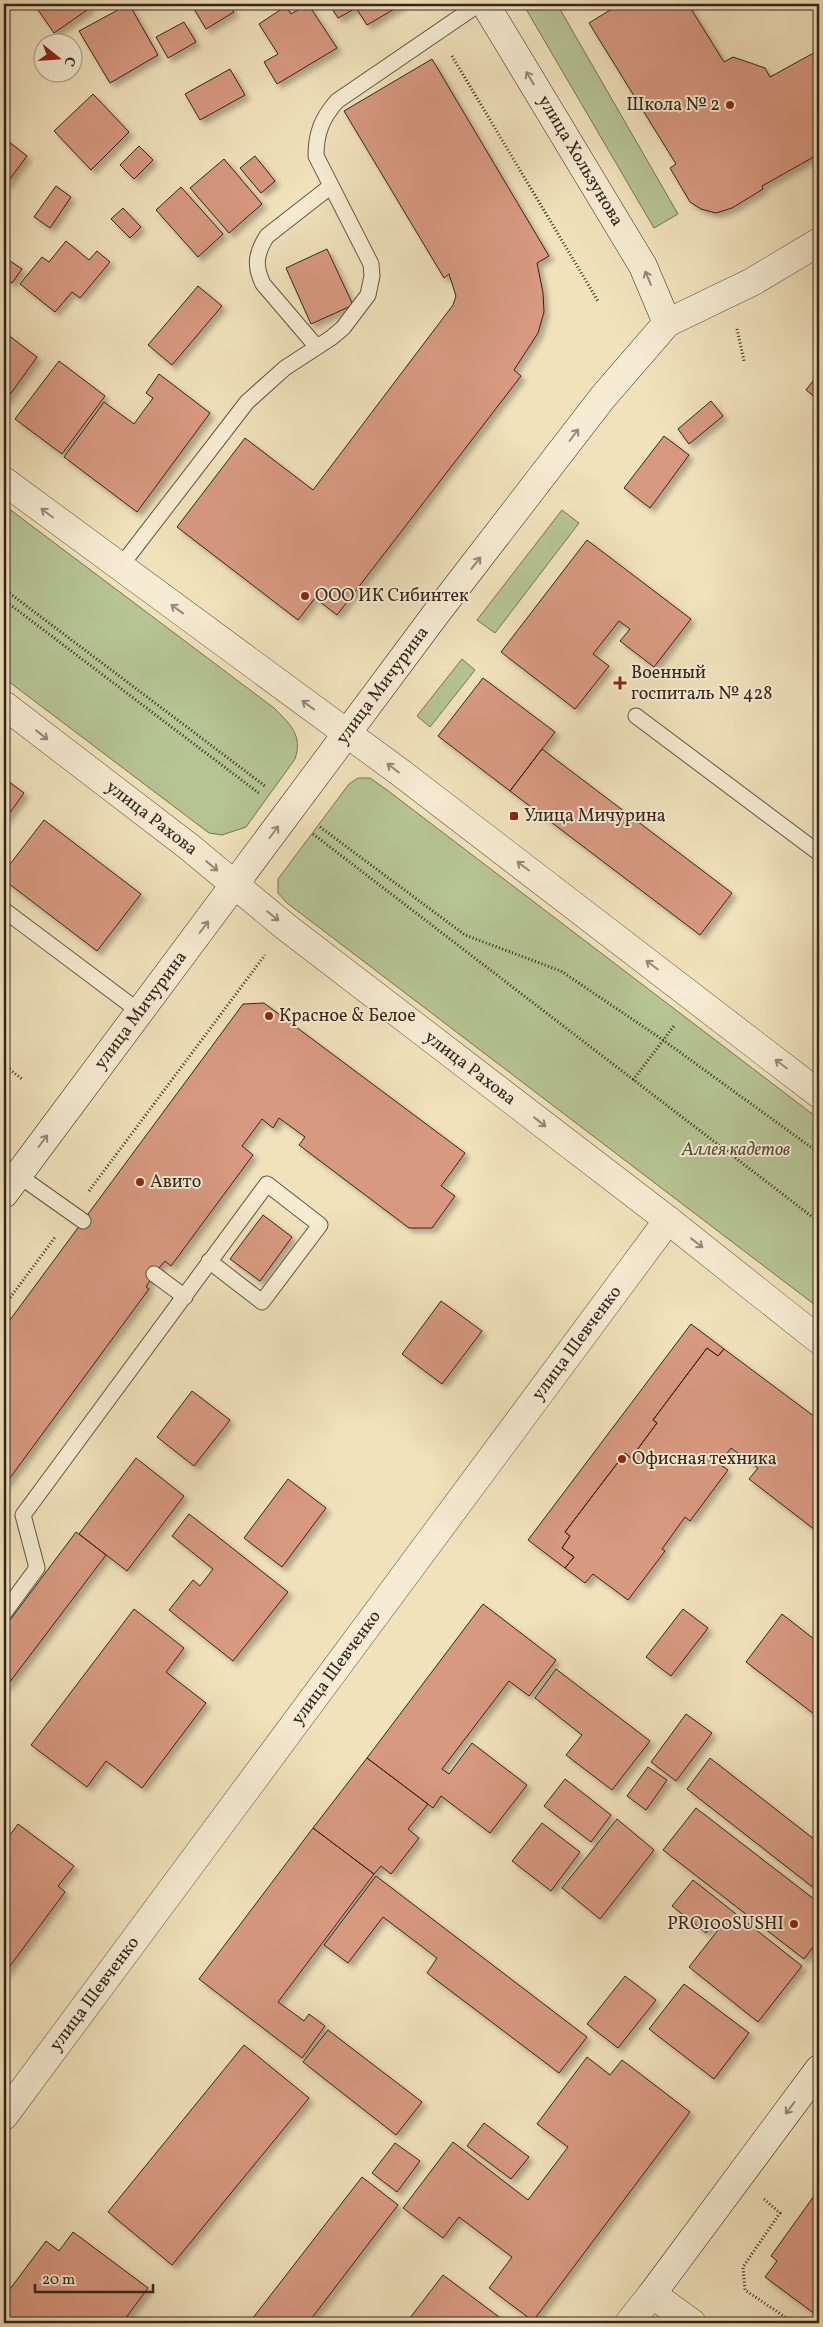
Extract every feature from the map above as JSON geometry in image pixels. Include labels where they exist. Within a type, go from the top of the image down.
[{"type":"street","name":"улица Хользунова","points":[[485,4],[643,266],[667,323]]},
{"type":"street","name":"улица Мичурина","points":[[11,1185],[435,615],[603,397],[667,323],[752,282],[819,242]]},
{"type":"street","points":[[4,481],[348,734],[819,1094]]},
{"type":"street","name":"улица Рахова","points":[[4,705],[188,846],[301,939],[668,1220],[819,1340]]},
{"type":"street","name":"улица Шевченко","points":[[4,2116],[668,1220]]},
{"type":"street","points":[[629,2323],[819,2069]]},
{"type":"street","points":[[652,2294],[692,2323]]},
{"type":"lane","points":[[120,567],[248,402],[277,373],[331,338],[342,328],[368,295],[372,276],[371,264],[316,156],[316,141],[325,114],[337,101],[479,4]]},
{"type":"lane","points":[[316,346],[263,284],[258,273],[256,259],[260,247],[267,236],[331,186]]},
{"type":"lane","points":[[636,716],[819,853]]},
{"type":"lane","points":[[4,910],[140,1012]]},
{"type":"lane","points":[[4,1613],[37,1568],[23,1515],[209,1261],[268,1184],[320,1225],[262,1302],[209,1261]]},
{"type":"lane","points":[[11,1185],[78,1217]]},
{"type":"lane","points":[[154,1274],[185,1296]]},
{"type":"path","points":[[438,32],[598,301]]},
{"type":"path","points":[[736,326],[744,361]]},
{"type":"path","points":[[4,589],[293,808],[466,935],[560,971],[663,1040],[819,1153]]},
{"type":"path","points":[[4,600],[266,799]]},
{"type":"path","points":[[312,834],[819,1222]]},
{"type":"path","points":[[4,1306],[78,1217],[270,949]]},
{"type":"path","points":[[633,1080],[675,1025]]},
{"type":"path","points":[[4,1065],[22,1079]]},
{"type":"path","points":[[737,2178],[780,2213],[743,2267],[745,2290],[794,2323]]},
{"type":"green space","points":[[523,4],[557,4],[678,214],[654,228]]},
{"type":"green space","points":[[4,505],[274,708],[294,730],[297,743],[295,759],[246,827],[222,835],[209,833],[4,678]]},
{"type":"green space","points":[[562,510],[579,523],[495,633],[477,620]]},
{"type":"green space","points":[[462,659],[475,670],[430,727],[417,716]]},
{"type":"green space","name":"Аллея кадетов","points":[[358,778],[370,778],[387,790],[819,1119],[819,1308],[287,903],[278,893],[278,879],[349,784]]},
{"type":"building","points":[[34,4],[87,4],[90,8],[55,32],[53,32]]},
{"type":"building","points":[[129,4],[158,55],[110,83],[82,36],[82,32],[79,31]]},
{"type":"building","points":[[191,4],[229,4],[234,12],[206,29]]},
{"type":"building","points":[[308,4],[337,48],[277,84],[264,62],[278,54],[259,24],[286,6],[291,14]]},
{"type":"building","points":[[329,4],[403,4],[367,25],[356,8],[338,18]]},
{"type":"building","name":"Школа № 2","points":[[620,4],[688,4],[724,62],[733,57],[765,68],[770,77],[819,50],[819,154],[762,186],[763,189],[732,208],[716,213],[701,209],[690,202],[670,168],[676,164],[589,23]]},
{"type":"building","points":[[184,22],[196,42],[168,58],[156,37]]},
{"type":"building","points":[[432,59],[549,256],[537,263],[543,293],[544,312],[538,333],[514,370],[521,376],[337,615],[315,598],[298,620],[177,527],[245,438],[313,490],[453,305],[456,296],[449,274],[444,278],[344,111]]},
{"type":"building","points":[[230,69],[245,95],[200,120],[185,94]]},
{"type":"building","points":[[93,94],[129,132],[91,170],[54,131]]},
{"type":"building","points":[[4,138],[27,156],[4,187]]},
{"type":"building","points":[[139,146],[153,160],[134,179],[120,165]]},
{"type":"building","points":[[255,156],[275,181],[261,193],[240,168]]},
{"type":"building","points":[[224,159],[262,204],[229,233],[190,188]]},
{"type":"building","points":[[56,186],[71,197],[50,228],[34,217]]},
{"type":"building","points":[[181,187],[223,234],[198,257],[156,210]]},
{"type":"building","points":[[123,208],[141,227],[130,238],[111,219]]},
{"type":"building","points":[[66,241],[89,260],[97,251],[110,262],[80,298],[72,292],[55,312],[20,284],[42,257],[49,262]]},
{"type":"building","points":[[327,249],[353,305],[311,324],[286,268]]},
{"type":"building","points":[[4,257],[22,269],[12,283],[4,277]]},
{"type":"building","points":[[198,286],[222,306],[172,365],[148,345]]},
{"type":"building","points":[[4,332],[37,357],[4,403]]},
{"type":"building","points":[[59,361],[105,396],[62,454],[15,419]]},
{"type":"building","points":[[819,373],[819,400],[806,390]]},
{"type":"building","points":[[159,374],[210,413],[137,512],[64,457],[104,402],[134,424],[153,398],[146,393]]},
{"type":"building","points":[[711,401],[723,416],[689,444],[678,429]]},
{"type":"building","points":[[664,436],[689,455],[650,508],[624,488]]},
{"type":"building","points":[[587,540],[691,619],[654,667],[620,641],[630,629],[619,621],[593,654],[609,666],[575,709],[501,652]]},
{"type":"building","points":[[483,678],[555,732],[510,791],[438,736]]},
{"type":"building","points":[[542,749],[732,893],[700,935],[510,791]]},
{"type":"building","points":[[4,778],[24,793],[4,821]]},
{"type":"building","points":[[44,820],[141,894],[97,951],[4,880],[4,872]]},
{"type":"building","points":[[264,1003],[465,1153],[441,1186],[455,1196],[432,1228],[409,1228],[299,1145],[305,1137],[279,1118],[273,1128],[262,1119],[242,1146],[253,1155],[171,1266],[165,1261],[154,1274],[146,1287],[149,1289],[4,1486],[4,1328],[243,1004]]},
{"type":"building","points":[[263,1215],[292,1237],[260,1281],[230,1259]]},
{"type":"building","points":[[441,1301],[482,1331],[442,1384],[402,1354]]},
{"type":"building","points":[[691,1324],[724,1349],[718,1356],[707,1348],[653,1420],[657,1423],[631,1458],[625,1453],[565,1532],[570,1536],[562,1548],[574,1557],[565,1568],[528,1540]]},
{"type":"building","points":[[707,1348],[718,1356],[724,1349],[819,1420],[819,1533],[749,1479],[758,1468],[731,1448],[719,1464],[728,1470],[690,1521],[685,1517],[662,1549],[665,1551],[628,1600],[593,1574],[585,1583],[565,1568],[574,1557],[562,1548],[570,1536],[565,1532],[625,1453],[631,1458],[657,1423],[653,1420]]},
{"type":"building","points":[[192,1391],[230,1420],[194,1466],[157,1437]]},
{"type":"building","points":[[136,1458],[184,1496],[127,1571],[79,1534]]},
{"type":"building","points":[[288,1479],[326,1508],[282,1567],[244,1538]]},
{"type":"building","points":[[189,1514],[288,1592],[233,1661],[169,1610],[193,1580],[200,1586],[213,1569],[172,1536]]},
{"type":"building","points":[[76,1532],[106,1555],[6,1687],[4,1685],[4,1628]]},
{"type":"building","points":[[483,1604],[556,1660],[529,1696],[509,1681],[442,1769],[449,1774],[472,1743],[527,1785],[490,1833],[441,1796],[433,1808],[367,1758]]},
{"type":"building","points":[[134,1609],[184,1648],[166,1672],[206,1703],[142,1788],[106,1761],[87,1787],[31,1745]]},
{"type":"building","points":[[683,1609],[708,1628],[671,1676],[646,1657]]},
{"type":"building","points":[[782,1614],[819,1643],[819,1708],[814,1714],[746,1662]]},
{"type":"building","points":[[556,1669],[650,1741],[612,1790],[566,1755],[582,1735],[535,1698]]},
{"type":"building","points":[[686,1714],[712,1733],[676,1781],[651,1762]]},
{"type":"building","points":[[367,1758],[428,1804],[408,1829],[419,1838],[391,1874],[381,1866],[374,1874],[313,1828]]},
{"type":"building","points":[[710,1758],[819,1843],[819,1892],[687,1789]]},
{"type":"building","points":[[648,1767],[667,1780],[646,1810],[627,1796]]},
{"type":"building","points":[[565,1779],[611,1815],[591,1842],[544,1806]]},
{"type":"building","points":[[696,1808],[819,1903],[819,1939],[804,1959],[663,1850]]},
{"type":"building","points":[[617,1819],[654,1850],[600,1919],[562,1888]]},
{"type":"building","points":[[542,1823],[580,1852],[551,1891],[512,1861]]},
{"type":"building","points":[[18,1824],[74,1866],[58,1886],[65,1892],[4,1974],[4,1843]]},
{"type":"building","points":[[313,1828],[374,1874],[278,2002],[304,2021],[309,2014],[325,2026],[302,2058],[199,1979]]},
{"type":"building","points":[[376,1876],[587,2037],[559,2073],[427,1973],[437,1958],[383,1917],[348,1963],[324,1945]]},
{"type":"building","points":[[693,1880],[802,1966],[758,2022],[689,1967],[722,1925],[715,1920],[706,1933],[672,1906]]},
{"type":"building","points":[[625,1976],[656,2000],[618,2048],[587,2024]]},
{"type":"building","points":[[684,1984],[749,2033],[714,2079],[649,2029]]},
{"type":"building","points":[[328,2030],[422,2102],[396,2135],[303,2062]]},
{"type":"building","points":[[244,2045],[309,2098],[172,2265],[108,2212]]},
{"type":"building","points":[[587,2057],[610,2075],[622,2060],[690,2112],[533,2321],[489,2288],[512,2257],[459,2217],[443,2238],[403,2208],[453,2142],[528,2200],[568,2147],[537,2124]]},
{"type":"building","points":[[484,2123],[529,2157],[511,2179],[467,2146]]},
{"type":"building","points":[[395,2143],[420,2161],[397,2192],[372,2173]]},
{"type":"building","points":[[362,2177],[398,2205],[308,2323],[249,2323]]},
{"type":"building","points":[[819,2189],[819,2317],[765,2277],[777,2261],[771,2256]]},
{"type":"building","points":[[73,2232],[148,2288],[122,2323],[4,2323],[4,2311],[10,2302],[4,2297],[46,2241],[59,2251]]},
{"type":"building","points":[[443,2275],[507,2323],[406,2323]]},
{"type":"place","name":"Школа № 2","points":[[730,105]]},
{"type":"place","name":"ООО ИК Сибинтек","points":[[305,596]]},
{"type":"place","name":"Военный госпиталь № 428","points":[[620,683]]},
{"type":"place","name":"Улица Мичурина","points":[[514,816]]},
{"type":"place","name":"Красное & Белое","points":[[269,1016]]},
{"type":"place","name":"Авито","points":[[140,1182]]},
{"type":"place","name":"Офисная техника","points":[[622,1459]]},
{"type":"place","name":"PRO100SUSHI","points":[[794,1924]]}]
